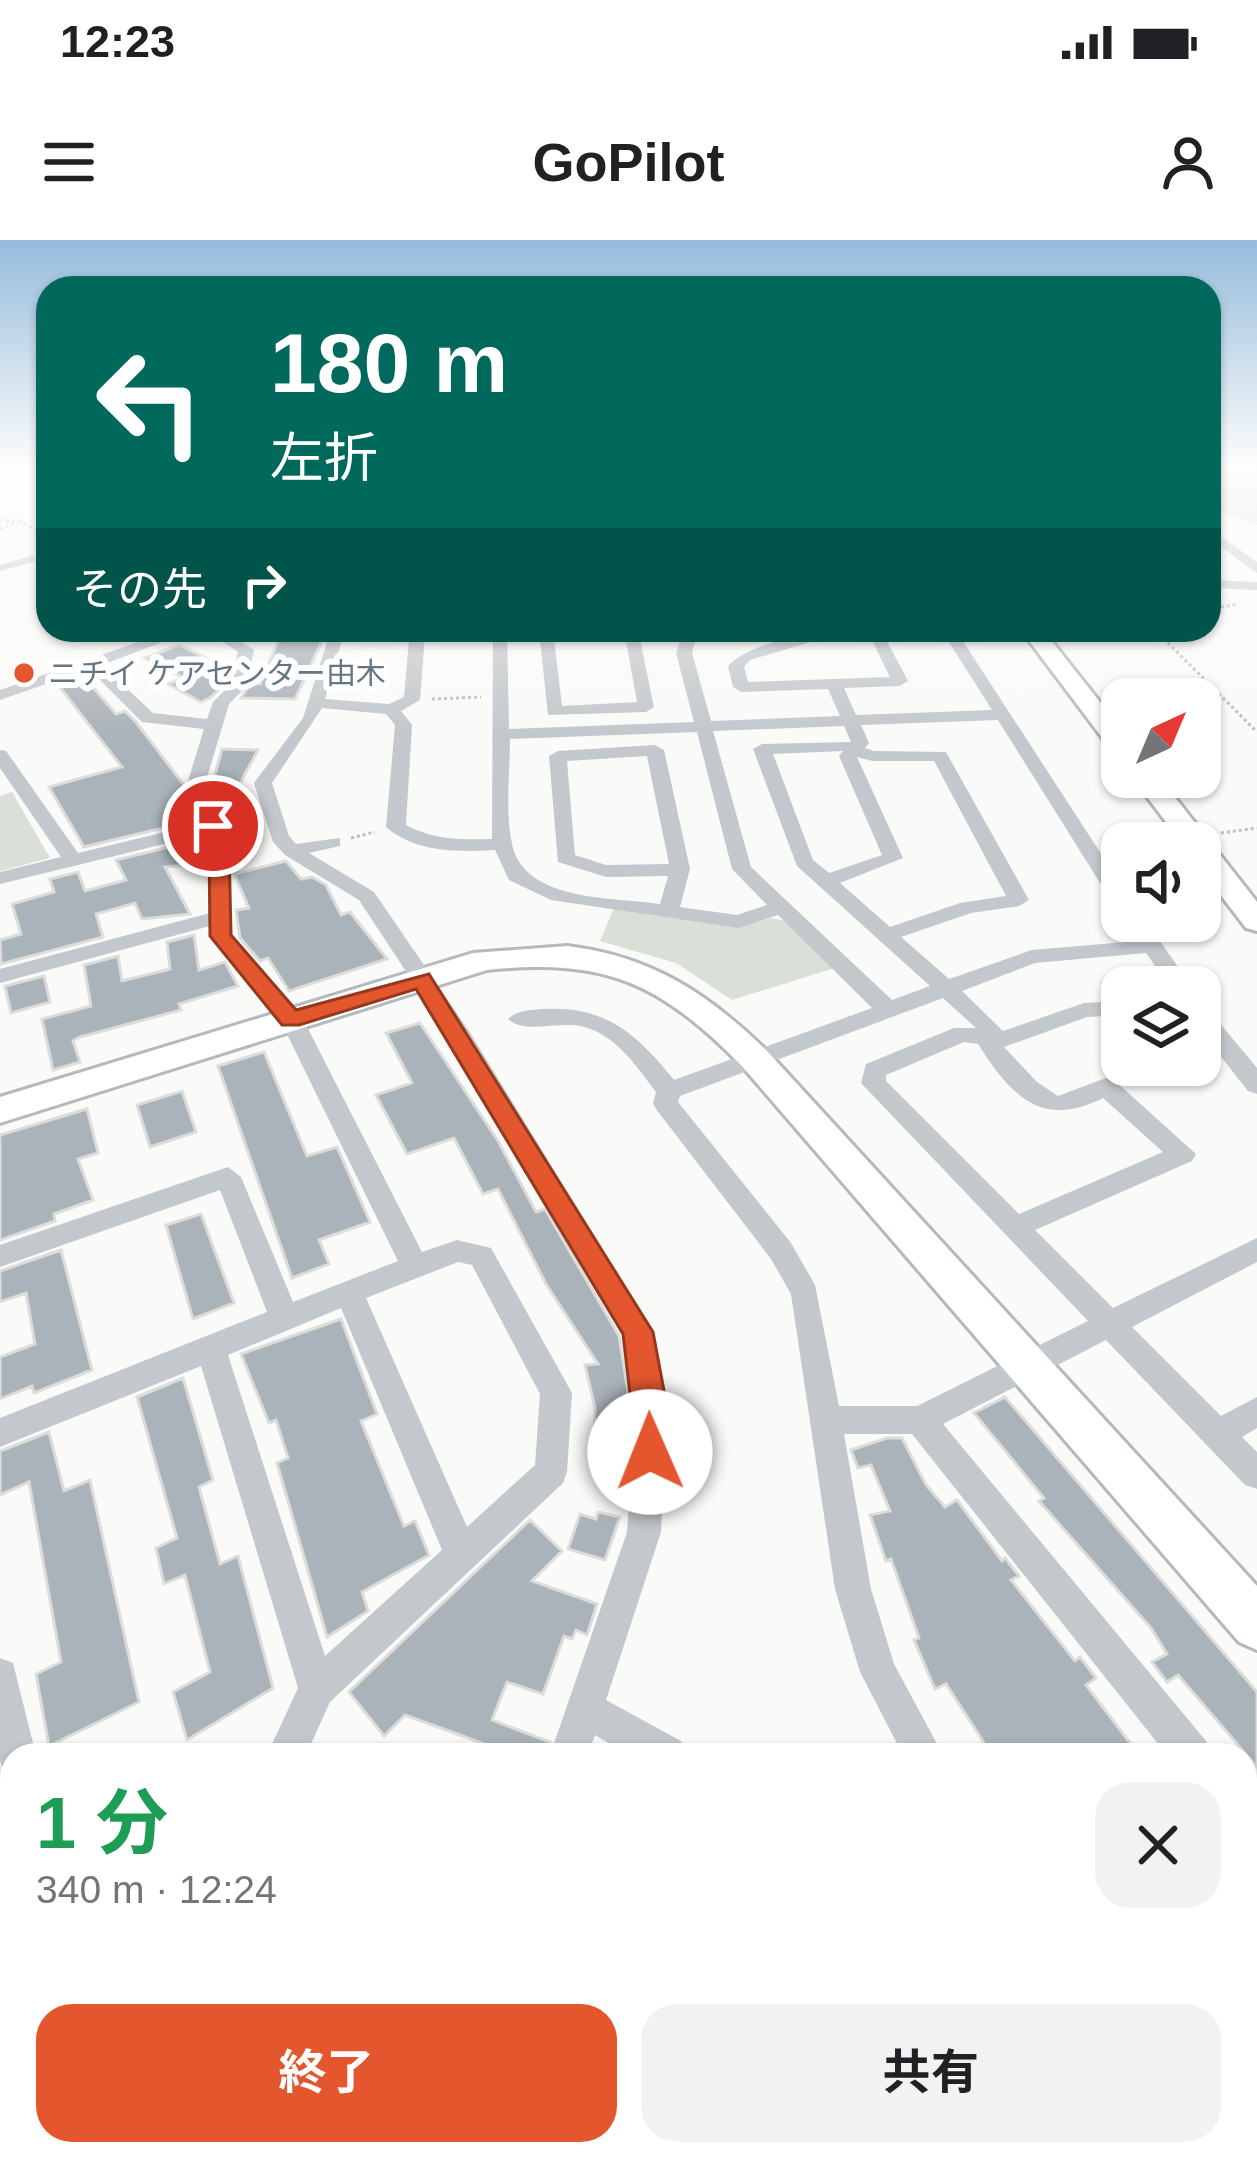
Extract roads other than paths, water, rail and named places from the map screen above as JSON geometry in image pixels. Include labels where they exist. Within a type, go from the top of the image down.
[{"type":"street","points":[[1221,584],[1257,586]]},
{"type":"street","points":[[0,695],[156,642]]},
{"type":"street","points":[[233,642],[246,650],[238,686],[221,701],[197,781],[213,826],[220,936],[291,1019],[415,1265]]},
{"type":"street","points":[[335,642],[318,703],[263,782],[280,838],[367,896],[638,1332],[652,1412],[644,1532],[573,1743]]},
{"type":"street","points":[[412,700],[416,642]]},
{"type":"street","points":[[499,642],[493,697],[500,734],[502,844],[516,876],[551,894],[739,922],[778,908]]},
{"type":"street","points":[[547,642],[554,711],[598,719],[701,726],[999,715]]},
{"type":"street","points":[[500,734],[598,719],[646,706],[633,642]]},
{"type":"street","points":[[685,642],[701,726],[742,869],[889,1010]]},
{"type":"street","points":[[766,642],[777,646]]},
{"type":"street","points":[[794,642],[758,651],[736,667],[740,686],[900,681],[880,642]]},
{"type":"street","points":[[956,642],[1101,870]]},
{"type":"street","points":[[1041,642],[1101,720]]},
{"type":"street","points":[[94,666],[148,718],[166,724],[213,725]]},
{"type":"street","points":[[826,881],[893,858],[848,757],[860,742],[834,684]]},
{"type":"street","points":[[318,703],[392,709],[412,700],[432,699]]},
{"type":"street","points":[[392,709],[404,725],[388,829],[434,844],[502,844]]},
{"type":"street","points":[[598,719],[602,752]]},
{"type":"street","points":[[887,935],[968,907],[1013,905],[1019,900],[940,756],[872,756],[844,745],[761,749],[795,850],[826,881],[988,1027],[986,1037],[994,1055],[1049,1103],[1063,1106],[1106,1087],[1184,1154],[1015,1227]]},
{"type":"street","points":[[668,911],[680,869],[655,750],[558,756],[565,858],[577,865],[631,873],[680,869]]},
{"type":"street","points":[[0,755],[73,860]]},
{"type":"street","points":[[0,792],[21,786]]},
{"type":"street","points":[[1165,798],[1187,822]]},
{"type":"street","points":[[0,878],[213,826]]},
{"type":"street","points":[[292,850],[333,842]]},
{"type":"street","points":[[1221,866],[1257,922]]},
{"type":"street","points":[[0,976],[222,916]]},
{"type":"street","points":[[1148,942],[1166,966]]},
{"type":"street","points":[[669,1091],[1032,957],[1151,946]]},
{"type":"street","points":[[0,1110],[421,979],[521,955],[594,958],[654,975],[687,993],[754,1058],[1257,1624]]},
{"type":"street","points":[[1101,1009],[1084,1010],[1004,1039],[962,1034],[875,1070],[873,1083],[1257,1474]]},
{"type":"street","points":[[520,1019],[554,1014],[602,1021],[625,1033],[669,1091]]},
{"type":"street","points":[[1221,1040],[1257,1085]]},
{"type":"street","points":[[669,1091],[665,1103],[782,1251],[805,1293],[853,1589],[878,1672],[916,1743]]},
{"type":"street","points":[[0,1256],[228,1177],[284,1317]]},
{"type":"street","points":[[829,1420],[920,1420],[1257,1249]]},
{"type":"street","points":[[0,1433],[415,1265],[457,1251],[481,1256],[556,1394],[551,1472],[317,1689],[292,1743]]},
{"type":"street","points":[[349,1292],[461,1554]]},
{"type":"street","points":[[210,1346],[317,1689]]},
{"type":"street","points":[[1218,1434],[1257,1411]]},
{"type":"street","points":[[920,1420],[1182,1743]]},
{"type":"street","points":[[0,1676],[14,1743]]},
{"type":"street","points":[[584,1709],[645,1743]]},
{"type":"lane","points":[[0,568],[32,559]]},
{"type":"place","name":"ニチイ ケアセンター由木","points":[[24,673]]}]
